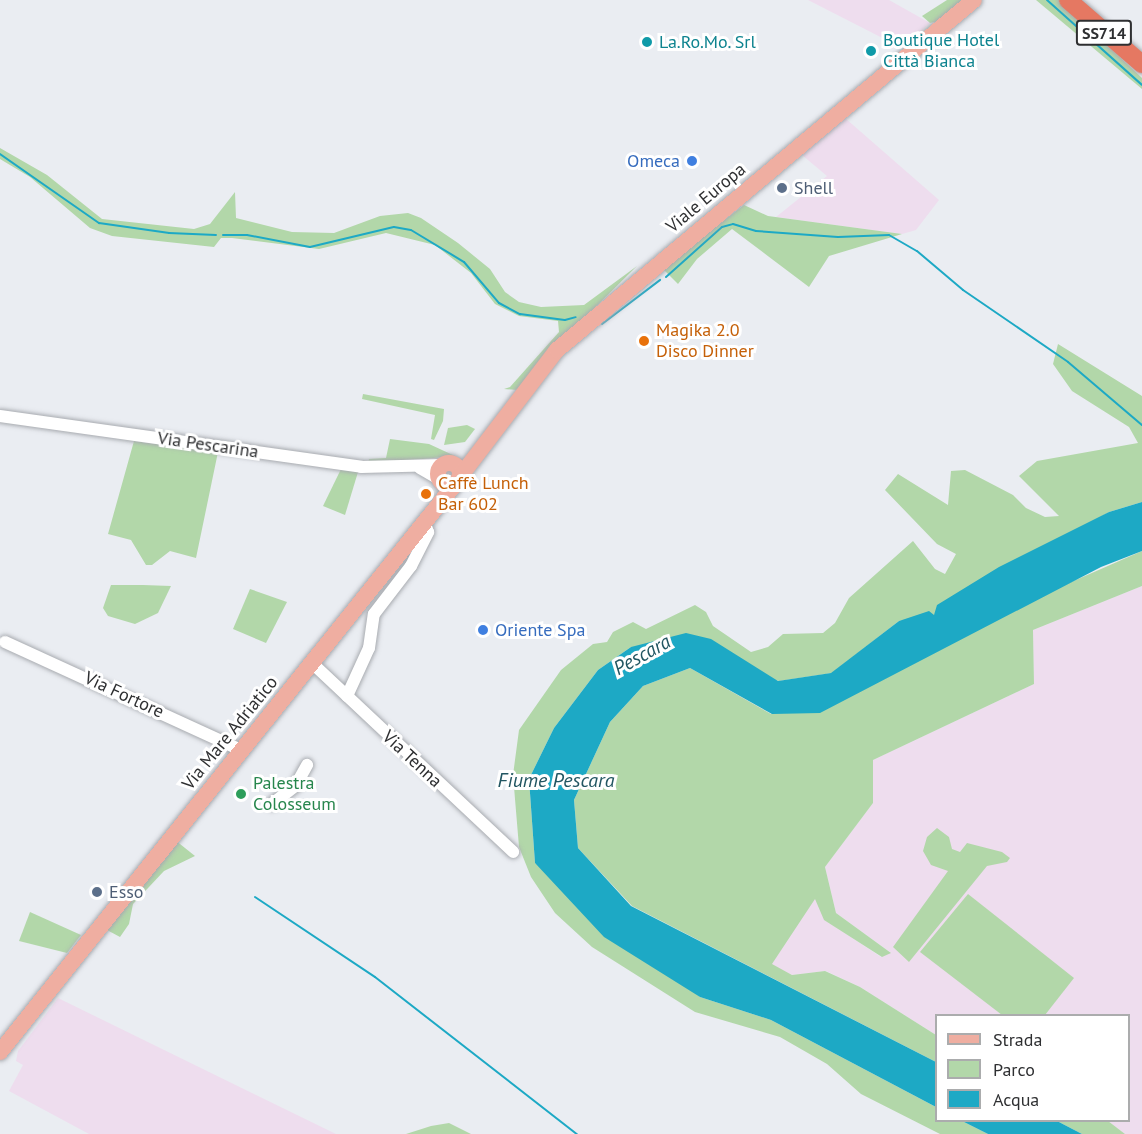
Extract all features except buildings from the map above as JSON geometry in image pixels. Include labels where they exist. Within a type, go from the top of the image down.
[{"type":"highway","name":"SS714","points":[[1068,0],[1142,64]]},
{"type":"highway","name":"SS714","points":[[1085,0],[1142,49]]},
{"type":"main road","name":"Viale Europa","points":[[448,475],[483,446],[557,350],[974,0]]},
{"type":"main road","name":"Via Mare Adriatico","points":[[0,1052],[13,1047],[35,1008],[52,986],[438,504],[448,475]]},
{"type":"main road","name":"Via Mare Adriatico","points":[[22,1032],[46,1004],[52,986]]},
{"type":"street","name":"Via Pescarina","points":[[0,416],[361,467],[416,467],[448,475]]},
{"type":"street","points":[[347,696],[369,648],[374,614],[411,566],[428,532],[424,521]]},
{"type":"street","name":"Via Fortore","points":[[5,642],[241,750]]},
{"type":"street","name":"Via Tenna","points":[[312,663],[513,852]]},
{"type":"street","points":[[272,804],[296,784],[307,765]]},
{"type":"shaded area","points":[[808,0],[889,0],[930,23],[902,48]]},
{"type":"shaded area","points":[[845,118],[939,200],[916,230],[902,234],[776,217],[827,176],[802,155]]},
{"type":"shaded area","points":[[1142,586],[1142,1134],[1125,1134],[1109,1122],[1130,1122],[1130,1014],[935,1014],[935,1034],[860,987],[826,971],[792,975],[771,965],[815,898],[825,920],[881,957],[890,952],[836,913],[825,867],[873,803],[873,760],[1034,684],[1033,630]]},
{"type":"shaded area","points":[[58,998],[336,1134],[89,1134],[9,1091],[23,1065],[16,1061],[18,1051]]},
{"type":"green space","points":[[947,0],[963,0],[939,21],[930,23],[922,16]]},
{"type":"green space","points":[[1036,0],[1059,0],[1142,78],[1142,89]]},
{"type":"green space","points":[[0,148],[47,175],[102,219],[194,229],[210,224],[235,192],[236,218],[292,232],[334,233],[380,216],[408,213],[421,218],[458,243],[490,269],[505,292],[519,302],[541,307],[584,305],[637,266],[556,346],[518,390],[504,389],[510,387],[559,332],[558,321],[519,316],[495,304],[471,273],[435,245],[386,233],[319,249],[232,238],[221,238],[214,247],[112,236],[90,228],[30,177],[0,159]]},
{"type":"green space","points":[[744,205],[768,216],[902,234],[829,256],[809,287],[732,229],[697,259],[678,284],[662,268]]},
{"type":"green space","points":[[1058,344],[1142,396],[1142,502],[1109,512],[934,615],[899,621],[832,673],[779,681],[631,647],[598,670],[554,728],[529,779],[535,863],[700,997],[771,1020],[935,1106],[935,1122],[964,1122],[988,1134],[940,1134],[861,1094],[827,1064],[780,1037],[695,1012],[592,947],[555,913],[531,877],[519,847],[513,775],[519,730],[561,670],[593,644],[607,642],[613,632],[633,622],[646,629],[695,605],[706,612],[713,626],[751,652],[768,647],[783,634],[823,633],[835,623],[849,598],[913,541],[935,569],[945,574],[956,554],[937,544],[885,490],[898,474],[948,505],[951,471],[965,470],[1013,495],[1026,508],[1045,517],[1059,516],[1019,476],[1037,461],[1138,443],[1129,427],[1072,391],[1053,364]]},
{"type":"green space","points":[[363,394],[444,409],[443,421],[434,440],[431,439],[435,415],[362,399]]},
{"type":"green space","points":[[467,425],[475,429],[465,442],[444,445],[448,428]]},
{"type":"green space","points":[[390,439],[429,444],[455,456],[368,464],[369,459],[386,458]]},
{"type":"green space","points":[[134,441],[218,452],[196,558],[170,551],[152,565],[146,565],[131,540],[108,534]]},
{"type":"green space","points":[[341,469],[358,472],[345,515],[323,506]]},
{"type":"green space","points":[[1142,551],[1142,586],[1033,630],[1034,684],[873,760],[873,803],[825,867],[836,913],[891,953],[882,957],[824,920],[815,899],[772,964],[792,975],[825,971],[860,987],[935,1034],[935,1061],[632,906],[578,848],[574,800],[610,722],[643,686],[690,668],[771,714]]},
{"type":"green space","points":[[111,585],[171,586],[158,613],[135,624],[108,616],[103,608]]},
{"type":"green space","points":[[250,589],[287,602],[266,643],[233,629]]},
{"type":"green space","points":[[937,828],[949,837],[952,849],[960,852],[967,843],[1002,852],[1010,858],[1007,862],[987,866],[909,962],[893,947],[948,871],[931,865],[923,851],[927,837]]},
{"type":"green space","points":[[175,840],[195,856],[164,871],[133,904],[129,924],[120,937],[107,930]]},
{"type":"green space","points":[[968,894],[1074,978],[1046,1014],[1001,1014],[920,952]]},
{"type":"green space","points":[[30,912],[81,935],[67,953],[19,941]]},
{"type":"green space","points":[[1059,1122],[1109,1122],[1125,1134],[1082,1134]]},
{"type":"green space","points":[[449,1123],[471,1134],[406,1134],[431,1126]]},
{"type":"water","name":"Fiume Pescara","points":[[1142,502],[1142,551],[1101,567],[820,713],[772,714],[690,668],[643,686],[610,722],[574,800],[578,848],[631,906],[935,1061],[935,1106],[771,1020],[700,997],[604,937],[535,863],[529,779],[554,728],[598,670],[631,647],[686,633],[711,639],[778,681],[831,673],[899,621],[929,611],[934,615],[937,605],[999,567],[1109,512]]},
{"type":"water","points":[[964,1122],[1059,1122],[1082,1134],[988,1134]]},
{"type":"waterway","points":[[1047,0],[1142,85]]},
{"type":"waterway","points":[[0,154],[99,223],[169,233],[216,235]]},
{"type":"waterway","points":[[666,277],[722,227],[733,224],[756,231],[838,237],[889,235],[917,251],[963,290],[1068,362],[1142,425]]},
{"type":"waterway","points":[[223,235],[247,235],[310,247],[394,227],[411,230],[464,262],[499,303],[520,314],[565,320],[576,317]]},
{"type":"waterway","points":[[602,324],[660,280]]},
{"type":"waterway","points":[[255,897],[375,977],[577,1134]]},
{"type":"place","name":"La.Ro.Mo. Srl","points":[[647,42]]},
{"type":"place","name":"Boutique Hotel Città Bianca","points":[[871,51]]},
{"type":"place","name":"Omeca","points":[[692,161]]},
{"type":"place","name":"Shell","points":[[782,188]]},
{"type":"place","name":"Magika 2.0 Disco Dinner","points":[[644,341]]},
{"type":"place","name":"Caffè Lunch Bar 602","points":[[426,494]]},
{"type":"place","name":"Oriente Spa","points":[[483,630]]},
{"type":"place","name":"Palestra Colosseum","points":[[241,794]]},
{"type":"place","name":"Esso","points":[[97,892]]},
{"type":"water label","name":"Pescara","points":[[642,655]]}]
